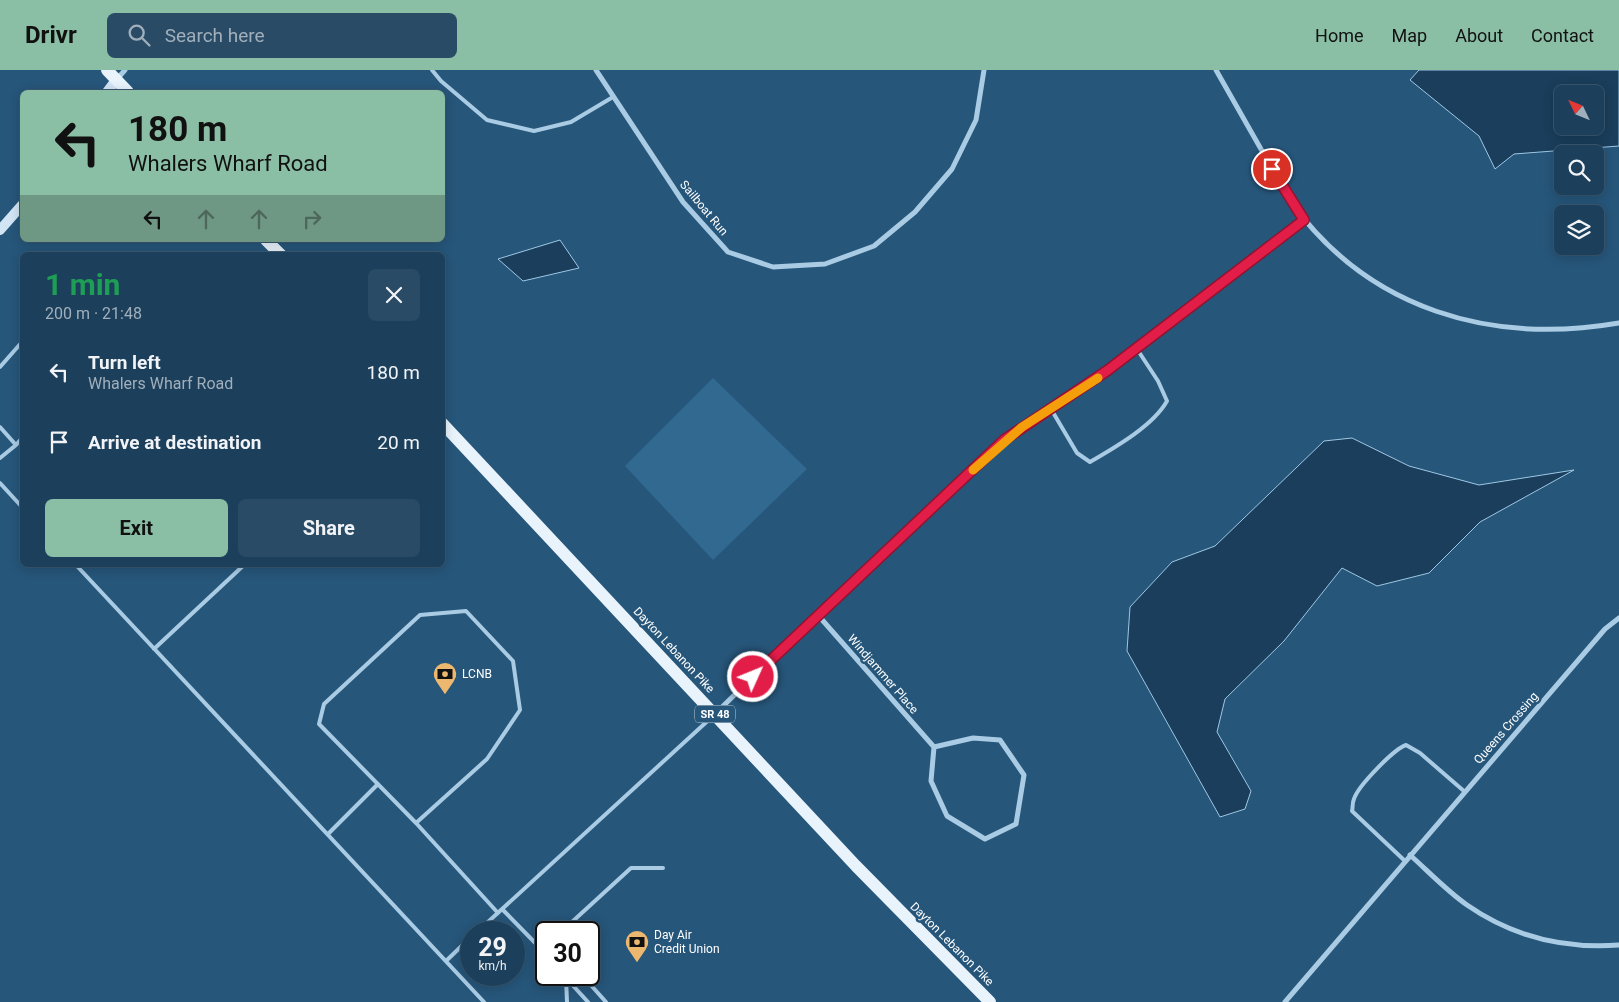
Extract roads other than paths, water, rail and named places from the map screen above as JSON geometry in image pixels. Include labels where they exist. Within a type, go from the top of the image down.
[{"type":"main road","points":[[108,70],[126,90]]},
{"type":"main road","points":[[268,242],[278,252]]},
{"type":"main road","name":"Dayton Lebanon Pike","points":[[445,426],[856,866],[990,1002]]},
{"type":"street","points":[[108,90],[125,70]]},
{"type":"street","name":"Sailboat Run","points":[[596,70],[683,202],[728,252],[773,267],[825,264],[874,246],[915,212],[952,169],[976,120],[984,70]]},
{"type":"street","points":[[1216,70],[1291,202],[1304,220],[1332,248],[1363,273],[1398,294],[1431,309],[1481,324],[1520,330],[1542,331],[1619,323]]},
{"type":"street","points":[[0,230],[20,207]]},
{"type":"street","points":[[715,714],[818,614],[1004,440],[1137,349],[1304,220]]},
{"type":"street","name":"Windjammer Place","points":[[818,614],[934,747]]},
{"type":"street","name":"Queens Crossing","points":[[1285,1002],[1605,629],[1619,618]]},
{"type":"street","points":[[973,738],[1000,740],[1024,775],[1016,824],[985,839],[947,816],[932,781],[934,747],[973,738]]},
{"type":"street","points":[[1410,855],[1467,905],[1497,924],[1529,938],[1552,942],[1619,946]]},
{"type":"lane","points":[[432,70],[487,120],[534,131],[571,122],[613,97]]},
{"type":"lane","points":[[0,366],[20,344]]},
{"type":"lane","points":[[1050,409],[1077,453],[1090,462],[1109,451],[1160,413],[1167,401],[1158,381],[1137,349]]},
{"type":"lane","points":[[0,427],[16,445]]},
{"type":"lane","points":[[0,458],[20,440]]},
{"type":"lane","points":[[0,483],[20,505]]},
{"type":"lane","points":[[78,567],[484,1002]]},
{"type":"lane","points":[[154,649],[242,567]]},
{"type":"lane","points":[[416,823],[487,759],[520,710],[513,661],[466,611],[420,615],[324,704],[319,724],[416,823],[498,913]]},
{"type":"lane","points":[[489,921],[715,714]]},
{"type":"lane","points":[[1405,861],[1352,811],[1353,800],[1380,766],[1399,747],[1406,745],[1420,753],[1465,792]]},
{"type":"lane","points":[[328,834],[378,784]]},
{"type":"lane","points":[[574,921],[631,868],[663,868]]},
{"type":"lane","points":[[502,909],[535,940]]},
{"type":"lane","points":[[446,961],[460,948]]},
{"type":"lane","points":[[565,986],[567,1002]]},
{"type":"lane","points":[[573,986],[588,1002]]},
{"type":"lane","points":[[590,986],[606,1002]]},
{"type":"place","name":"LCNB","points":[[445,695]]},
{"type":"place","name":"Day Air Credit Union","points":[[637,963]]}]
